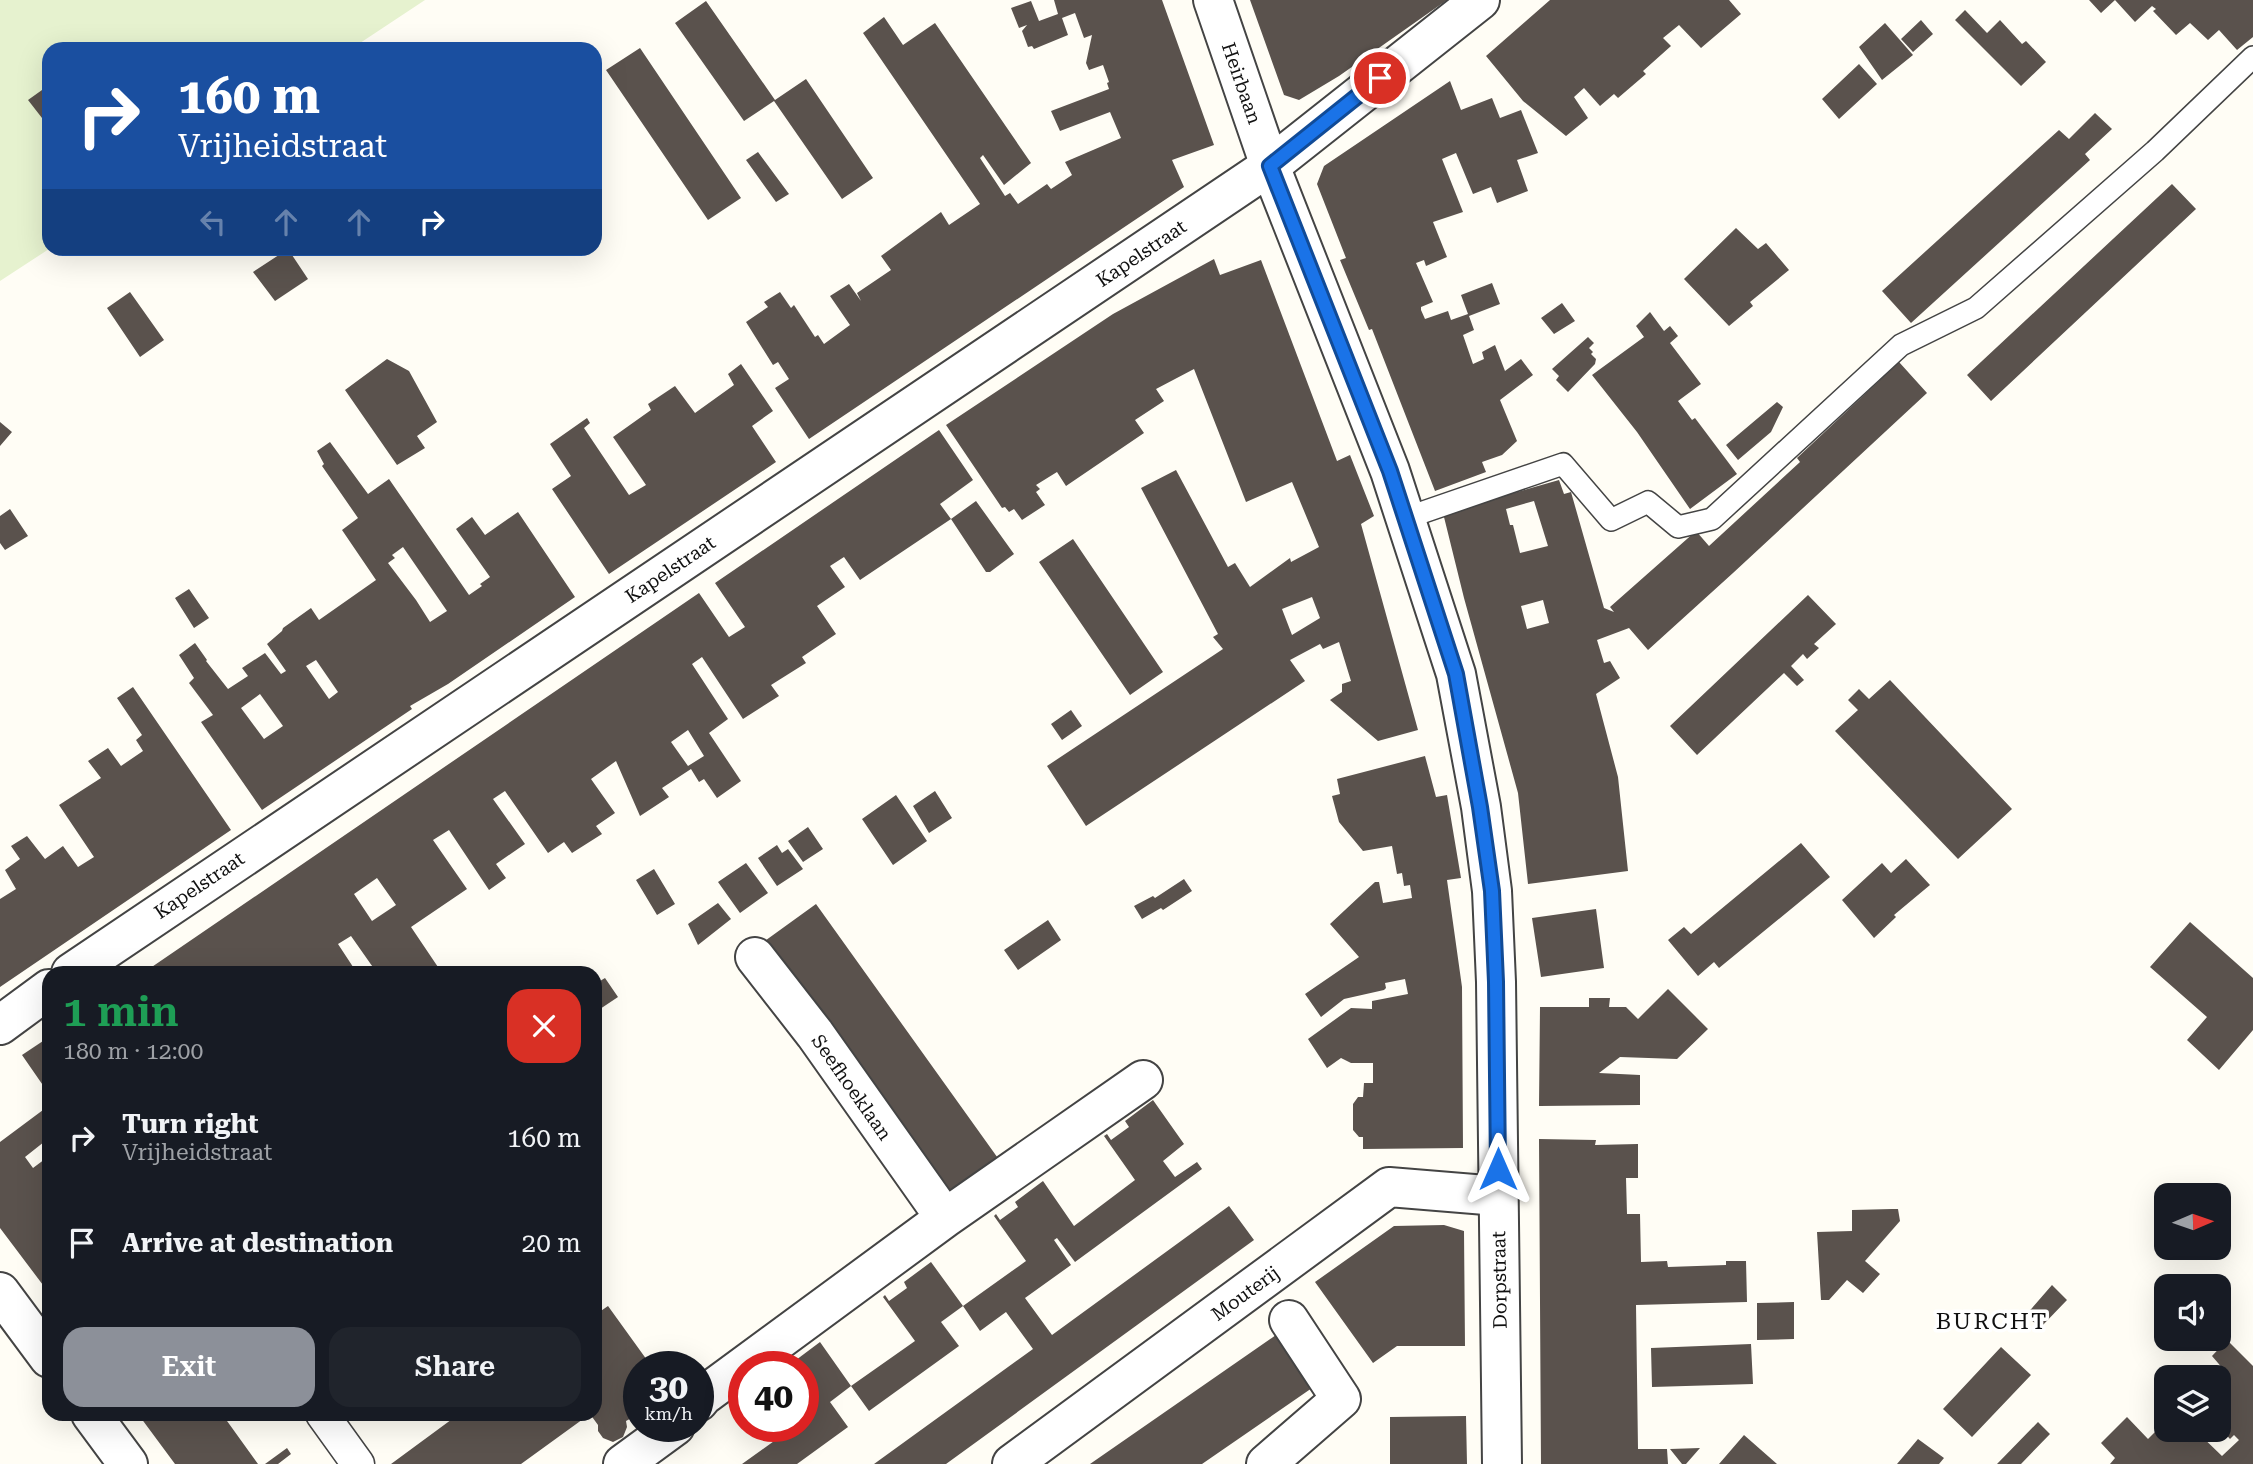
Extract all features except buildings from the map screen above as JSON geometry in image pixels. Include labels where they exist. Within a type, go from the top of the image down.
[{"type":"street","name":"Heirbaan","points":[[1213,0],[1270,166]]},
{"type":"street","name":"Kapelstraat","points":[[81,966],[1270,166],[1480,0]]},
{"type":"street","name":"Dorpstraat","points":[[1270,166],[1406,518],[1456,674],[1480,807],[1492,891],[1496,982],[1502,1464]]},
{"type":"street","name":"Seefhoeklaan","points":[[755,957],[815,1034],[945,1218]]},
{"type":"street","points":[[0,1025],[42,994]]},
{"type":"street","points":[[714,1388],[945,1218],[1143,1080]]},
{"type":"street","name":"Mouterij","points":[[1012,1464],[1389,1187],[1498,1196]]},
{"type":"street","points":[[0,1292],[42,1349]]},
{"type":"street","points":[[1266,1464],[1341,1399],[1289,1320]]},
{"type":"street","points":[[96,1421],[128,1464]]},
{"type":"street","points":[[327,1421],[358,1464]]},
{"type":"street","points":[[623,1464],[653,1442]]},
{"type":"lane","points":[[1406,518],[1563,464],[1611,520],[1648,502],[1678,527],[1712,519],[1901,345],[1976,308],[2155,151],[2253,57]]},
{"type":"green space","points":[[0,0],[425,0],[362,42],[42,42],[42,254],[0,281]]},
{"type":"district","name":"BURCHT","points":[[1992,1321]]},
{"type":"route","points":[[1380,78],[1270,166],[1390,471],[1456,674],[1492,891],[1498,1169]]}]
